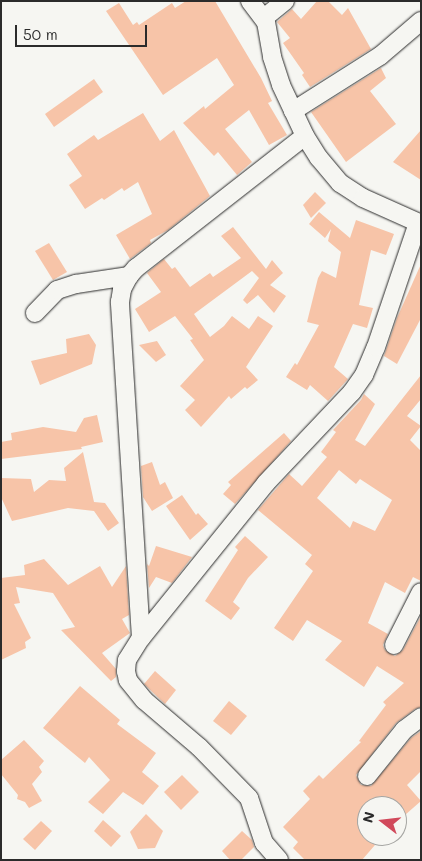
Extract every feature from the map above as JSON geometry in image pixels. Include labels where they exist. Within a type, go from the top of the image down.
[{"type":"street","points":[[250,1],[264,18],[272,57],[305,136],[340,183],[363,198],[419,223],[376,347],[364,375],[331,416],[266,482],[141,638],[127,660],[126,671],[128,680],[144,700],[199,747],[249,798],[264,843],[279,860]]},
{"type":"street","points":[[264,18],[285,1]]},
{"type":"street","points":[[293,110],[380,56],[421,21]]},
{"type":"street","points":[[35,313],[57,290],[76,284],[129,276],[305,136]]},
{"type":"street","points":[[129,276],[120,302],[141,638]]},
{"type":"street","points":[[394,645],[421,592]]},
{"type":"street","points":[[367,776],[404,730],[421,717]]},
{"type":"building","points":[[186,1],[215,1],[261,78],[272,101],[268,103],[287,135],[269,145],[249,110],[225,129],[252,162],[237,175],[218,152],[214,156],[183,123],[204,106],[205,109],[234,85],[217,58],[163,95],[106,11],[119,3],[133,25],[137,22],[139,25],[172,3],[175,8]]},
{"type":"building","points":[[317,1],[328,1],[342,15],[348,8],[371,49],[310,87],[302,75],[304,73],[283,43],[290,38],[277,22],[292,9],[301,19]]},
{"type":"building","points":[[381,68],[386,78],[370,91],[396,124],[346,162],[311,112]]},
{"type":"building","points":[[94,79],[103,92],[54,127],[45,114]]},
{"type":"building","points":[[143,113],[160,141],[174,130],[210,196],[168,230],[150,240],[151,243],[130,259],[116,235],[152,214],[138,182],[124,191],[122,188],[104,200],[102,198],[85,209],[69,185],[82,176],[67,154],[94,135],[98,140]]},
{"type":"building","points":[[421,130],[421,180],[393,162]]},
{"type":"building","points":[[315,192],[326,203],[311,218],[303,205]]},
{"type":"building","points":[[319,212],[350,238],[356,220],[394,234],[386,255],[371,250],[359,305],[373,308],[367,328],[353,324],[334,367],[348,379],[328,401],[310,385],[307,390],[286,377],[295,363],[297,365],[319,325],[307,322],[318,278],[322,271],[336,278],[341,252],[328,241],[331,229],[325,238],[309,224]]},
{"type":"building","points":[[233,227],[266,269],[272,260],[283,273],[270,285],[286,296],[274,313],[258,295],[247,304],[243,300],[259,278],[252,271],[194,314],[210,337],[224,326],[232,316],[249,329],[258,316],[273,326],[246,367],[258,380],[247,389],[245,387],[231,399],[229,396],[201,427],[185,410],[195,400],[180,386],[204,360],[190,340],[193,339],[175,316],[149,332],[135,309],[161,292],[147,273],[164,259],[172,269],[175,267],[190,287],[210,273],[213,277],[241,258],[221,236]]},
{"type":"building","points":[[49,243],[67,272],[53,280],[35,251]]},
{"type":"building","points":[[421,264],[421,318],[397,364],[384,356],[397,318]]},
{"type":"building","points":[[89,334],[96,345],[92,364],[40,385],[31,361],[67,353],[66,339]]},
{"type":"building","points":[[157,341],[166,355],[156,362],[139,345]]},
{"type":"building","points":[[421,375],[421,399],[407,416],[421,426],[410,440],[421,451],[421,581],[413,577],[405,593],[385,582],[368,623],[388,634],[383,645],[385,650],[395,656],[403,650],[421,616],[421,707],[415,709],[396,723],[356,775],[361,785],[371,786],[411,738],[421,731],[421,771],[407,785],[421,801],[407,813],[407,796],[357,796],[357,846],[374,846],[362,860],[305,860],[293,848],[298,842],[283,827],[310,799],[303,791],[319,775],[323,779],[361,742],[359,741],[386,705],[383,702],[404,683],[377,666],[364,687],[325,660],[342,641],[307,620],[293,641],[274,628],[313,571],[305,564],[312,555],[258,510],[289,474],[302,486],[327,457],[321,452],[336,432],[333,430],[361,400],[364,394],[375,404],[355,440],[365,446]],"holes":[[[339,470],[356,484],[360,479],[392,500],[375,531],[353,521],[350,528],[317,498]]]},
{"type":"building","points":[[97,415],[103,442],[81,447],[82,449],[1,459],[1,442],[12,440],[11,433],[43,427],[76,432],[84,418]]},
{"type":"building","points":[[284,433],[291,441],[235,504],[223,494],[231,485],[228,482]]},
{"type":"building","points":[[83,452],[94,502],[105,503],[119,523],[108,531],[94,511],[68,508],[12,521],[1,497],[1,478],[31,479],[34,492],[49,480],[66,481],[64,468]]},
{"type":"building","points":[[152,462],[160,485],[165,482],[173,498],[152,511],[143,497],[141,466]]},
{"type":"building","points":[[182,495],[196,515],[198,513],[208,524],[190,540],[166,506]]},
{"type":"building","points":[[245,536],[268,557],[248,578],[233,602],[240,608],[231,620],[205,601],[238,550],[235,547]]},
{"type":"building","points":[[156,546],[192,557],[172,583],[156,577],[149,588],[147,564],[149,566]]},
{"type":"building","points":[[44,559],[68,585],[100,566],[112,587],[126,566],[129,615],[122,619],[130,633],[102,653],[116,669],[116,677],[111,681],[61,630],[75,627],[53,593],[16,587],[20,603],[14,604],[31,638],[25,642],[26,648],[1,660],[1,578],[25,575],[24,565]]},
{"type":"building","points":[[155,671],[176,690],[165,704],[144,684]]},
{"type":"building","points":[[80,686],[120,720],[117,724],[156,753],[142,772],[159,786],[143,805],[123,792],[103,814],[88,802],[110,780],[89,757],[85,763],[43,728]]},
{"type":"building","points":[[229,701],[247,716],[231,735],[213,721]]},
{"type":"building","points":[[24,740],[44,761],[39,767],[42,772],[32,784],[42,801],[29,808],[25,802],[17,799],[18,795],[1,774],[1,760]]},
{"type":"building","points":[[182,775],[199,792],[181,810],[164,792]]},
{"type":"building","points":[[146,814],[163,831],[155,848],[138,849],[130,832]]},
{"type":"building","points":[[103,820],[121,836],[111,847],[94,831]]},
{"type":"building","points":[[41,821],[52,831],[35,850],[23,839]]},
{"type":"building","points":[[242,831],[252,840],[254,847],[241,860],[230,860],[222,851]]}]
